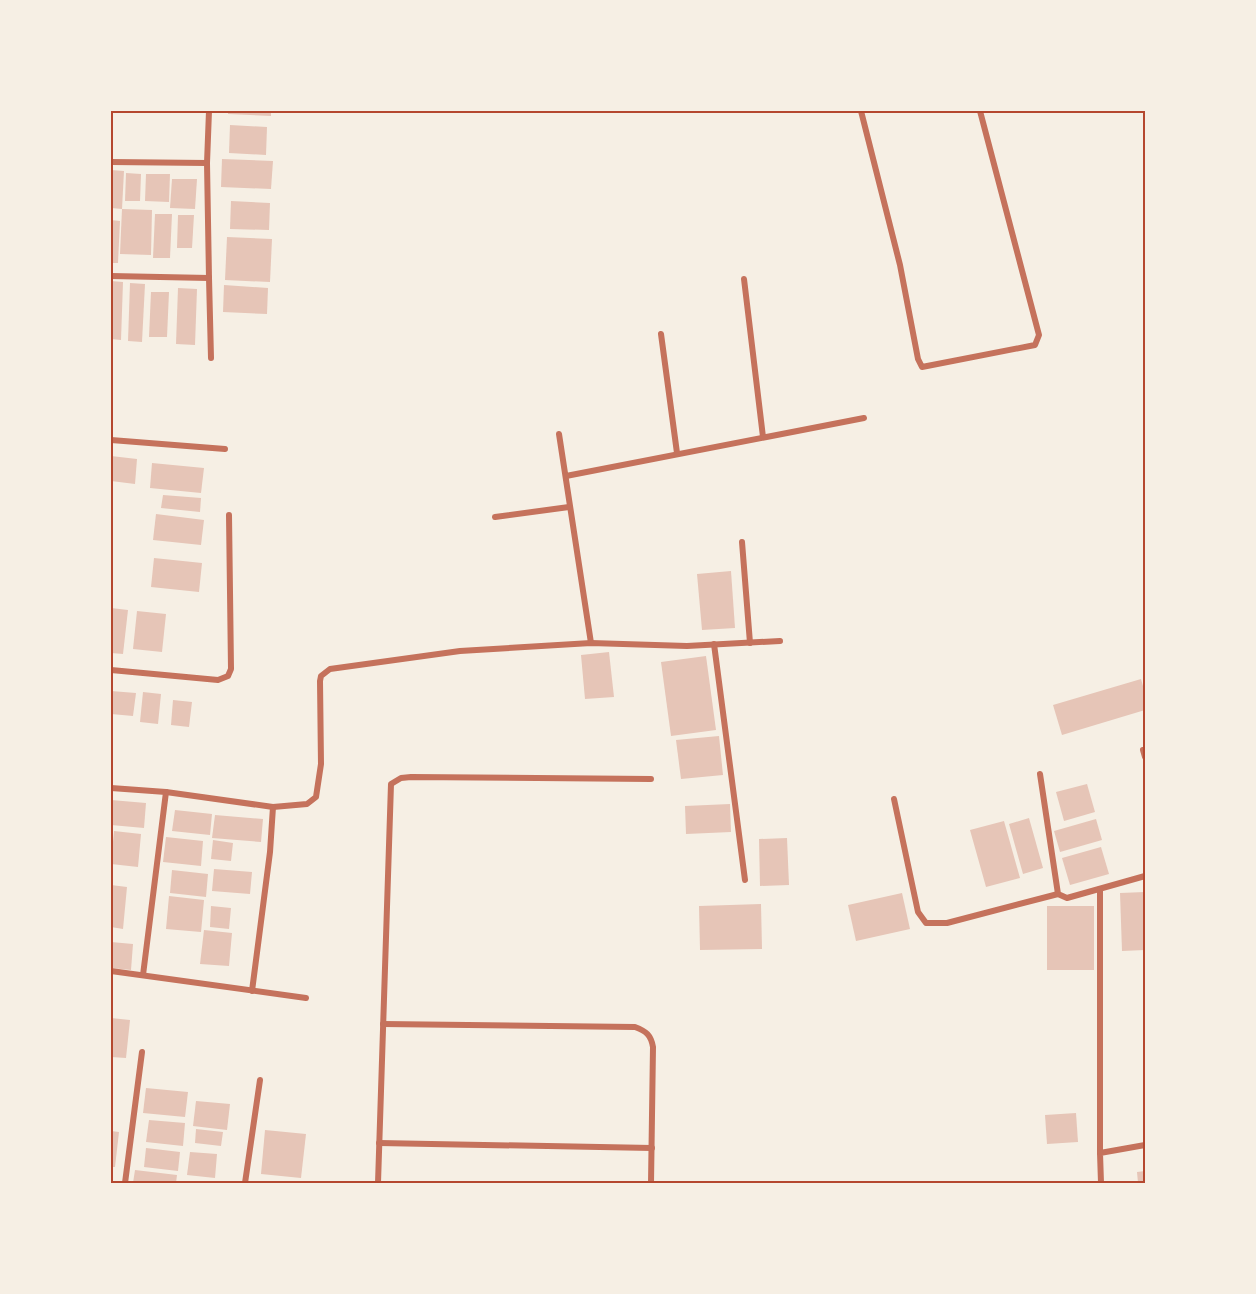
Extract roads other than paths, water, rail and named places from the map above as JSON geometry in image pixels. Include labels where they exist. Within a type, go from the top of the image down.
[{"type":"street","points":[[210,111],[207,163],[212,358]]},
{"type":"street","points":[[861,111],[900,266],[918,359],[922,367],[1035,345],[1039,335],[980,111]]},
{"type":"street","points":[[111,162],[207,163]]},
{"type":"street","points":[[111,276],[209,278]]},
{"type":"street","points":[[744,279],[763,437]]},
{"type":"street","points":[[661,334],[677,453]]},
{"type":"street","points":[[566,476],[864,418]]},
{"type":"street","points":[[559,434],[591,643]]},
{"type":"street","points":[[111,440],[225,448]]},
{"type":"street","points":[[495,518],[569,507]]},
{"type":"street","points":[[111,670],[218,680],[228,676],[231,669],[229,516]]},
{"type":"street","points":[[742,542],[750,643]]},
{"type":"street","points":[[111,788],[166,792],[273,807],[302,806],[313,801],[316,796],[321,755],[320,681],[321,676],[330,669],[460,651],[591,643],[687,646],[780,641]]},
{"type":"street","points":[[714,644],[745,880]]},
{"type":"street","points":[[1040,774],[1058,894]]},
{"type":"street","points":[[378,1183],[391,784],[396,780],[411,777],[651,778]]},
{"type":"street","points":[[143,975],[166,792]]},
{"type":"street","points":[[894,799],[918,912],[926,923],[947,923],[1058,894],[1067,898],[1145,876]]},
{"type":"street","points":[[252,991],[270,852],[273,807]]},
{"type":"street","points":[[1100,889],[1101,1183]]},
{"type":"street","points":[[111,971],[306,998]]},
{"type":"street","points":[[383,1024],[635,1027],[645,1031],[653,1047],[651,1183]]},
{"type":"street","points":[[124,1183],[142,1052]]},
{"type":"street","points":[[245,1183],[260,1080]]},
{"type":"street","points":[[378,1143],[652,1148]]},
{"type":"street","points":[[1100,1153],[1145,1145]]}]
